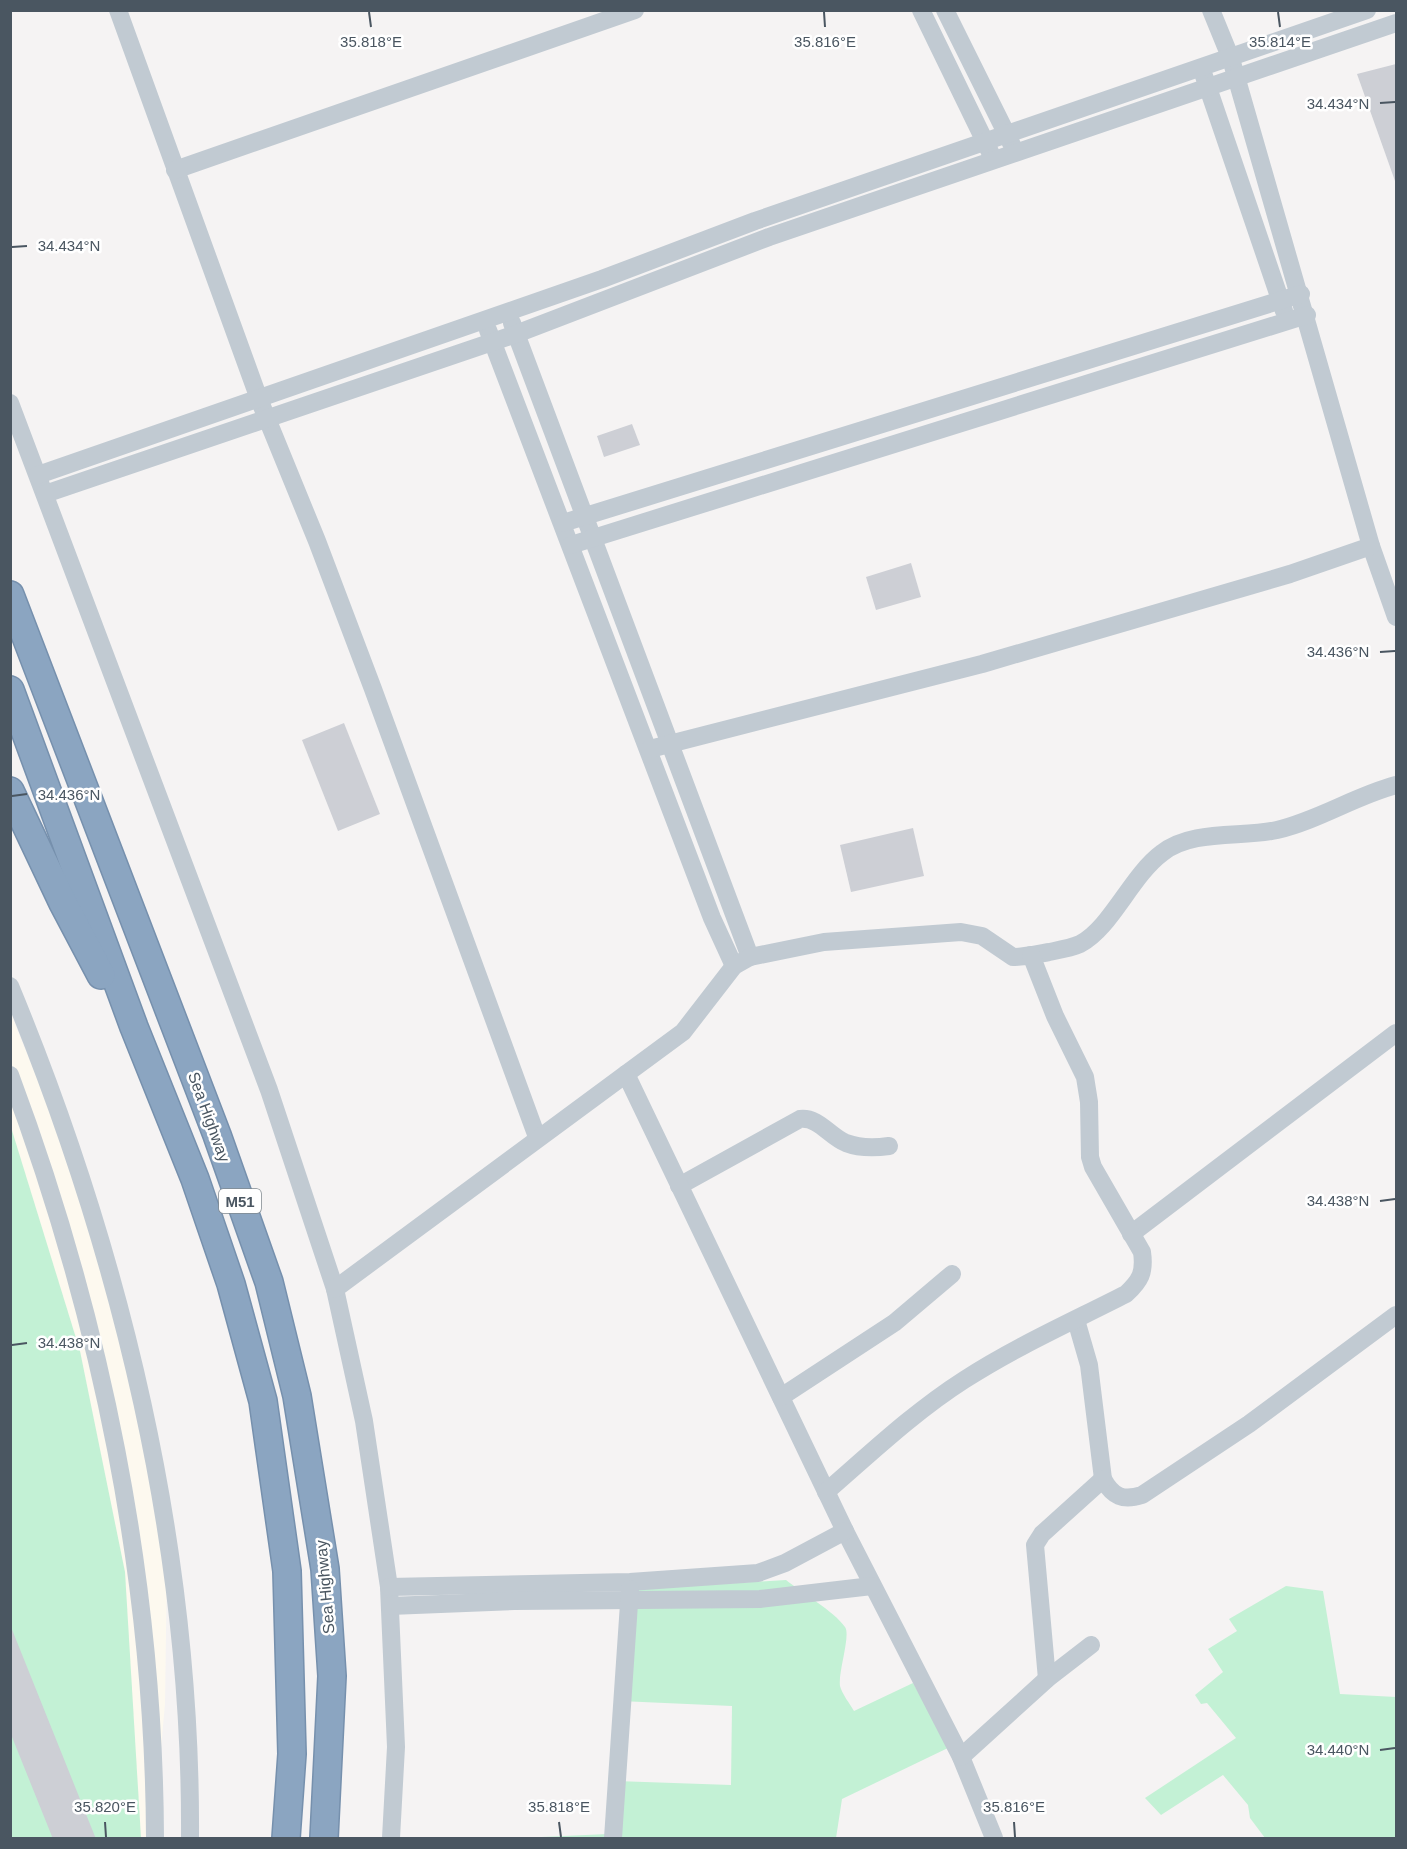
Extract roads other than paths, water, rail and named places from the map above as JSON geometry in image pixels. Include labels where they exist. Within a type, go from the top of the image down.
[{"type":"highway","name":"Sea Highway","points":[[10,595],[217,1135],[268,1282],[297,1396],[326,1569],[332,1676],[324,1839]]},
{"type":"highway","name":"M51","points":[[10,690],[134,1027],[195,1179],[224,1263],[263,1401],[288,1571],[292,1734],[286,1839]]},
{"type":"highway","points":[[10,791],[92,961],[134,1027]]},
{"type":"street","points":[[118,10],[259,399],[373,689],[537,1137]]},
{"type":"street","points":[[176,170],[635,10]]},
{"type":"street","points":[[921,10],[993,160]]},
{"type":"street","points":[[945,10],[1016,152]]},
{"type":"street","points":[[1211,10],[1232,59],[1301,294],[1312,348],[1371,546],[1396,617]]},
{"type":"street","points":[[38,475],[484,320],[755,221],[1232,59],[1367,10]]},
{"type":"street","points":[[45,494],[516,334],[769,237],[1396,23]]},
{"type":"street","points":[[1201,69],[1280,302],[1288,321],[1312,348]]},
{"type":"street","points":[[563,523],[1301,294]]},
{"type":"street","points":[[509,311],[583,516],[671,743],[750,957]]},
{"type":"street","points":[[571,545],[1306,315]]},
{"type":"street","points":[[484,320],[650,749],[712,918],[734,966]]},
{"type":"street","points":[[10,403],[265,1079],[335,1289],[364,1421],[389,1587],[396,1747],[392,1839]]},
{"type":"street","points":[[650,749],[982,664],[1290,574],[1371,546]]},
{"type":"street","points":[[335,1289],[691,1024],[734,966],[750,957],[824,942],[961,932],[982,936],[1013,957],[1080,944],[1093,934],[1149,863],[1172,847],[1196,840],[1276,830],[1310,820],[1361,796],[1396,785]]},
{"type":"street","points":[[826,1492],[920,1412],[964,1380],[1017,1349],[1126,1294],[1140,1281],[1144,1267],[1142,1252],[1093,1167],[1089,1147],[1088,1087],[1085,1077],[1055,1016],[1031,955]]},
{"type":"street","points":[[10,986],[58,1108],[96,1222],[124,1328],[152,1450],[178,1625],[189,1745],[190,1839]]},
{"type":"street","points":[[1131,1234],[1396,1033]]},
{"type":"street","points":[[626,1074],[845,1531],[961,1757],[994,1839]]},
{"type":"street","points":[[10,1075],[63,1226],[115,1440],[140,1614],[151,1721],[155,1839]]},
{"type":"street","points":[[679,1186],[800,1119],[811,1119],[839,1140],[854,1146],[889,1146]]},
{"type":"street","points":[[781,1397],[894,1323],[952,1274]]},
{"type":"street","points":[[1076,1320],[1089,1365],[1103,1479],[1109,1490],[1118,1497],[1130,1499],[1142,1495],[1249,1424],[1396,1315]]},
{"type":"street","points":[[1047,1678],[1035,1545],[1042,1534],[1103,1479]]},
{"type":"street","points":[[389,1587],[630,1582],[758,1573],[785,1563],[845,1531]]},
{"type":"street","points":[[613,1839],[630,1582]]},
{"type":"street","points":[[390,1606],[514,1601],[760,1599],[872,1586]]},
{"type":"street","points":[[961,1757],[1047,1678],[1091,1645]]}]
